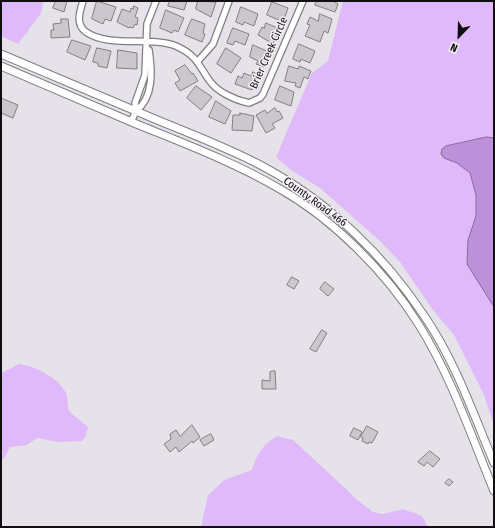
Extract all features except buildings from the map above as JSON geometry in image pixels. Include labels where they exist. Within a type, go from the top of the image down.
[{"type":"main road","name":"County Road 466","points":[[1,54],[226,149],[264,167],[289,182],[326,208],[353,230],[386,265],[426,318],[459,379],[494,463]]},
{"type":"main road","name":"County Road 466","points":[[1,66],[131,122],[221,158],[282,190],[346,238],[376,270],[401,300],[419,325],[450,386],[494,490]]},
{"type":"main road","points":[[309,209],[318,205],[326,208]]},
{"type":"street","name":"Brier Creek Circle","points":[[83,1],[79,19],[85,31],[105,38],[147,41],[177,47],[198,61],[210,81],[220,90],[245,102],[256,101],[263,94],[303,1]]},
{"type":"street","points":[[131,122],[136,111],[142,106],[152,78],[147,41],[147,24],[156,1]]},
{"type":"street","points":[[198,61],[213,44],[229,1]]},
{"type":"shaded area","points":[[1,1],[43,1],[41,13],[18,44],[1,36]]},
{"type":"shaded area","points":[[343,1],[494,1],[494,425],[484,395],[454,335],[433,310],[400,262],[380,241],[320,188],[291,170],[276,157],[312,73],[328,61]]},
{"type":"shaded area","points":[[487,137],[494,138],[494,307],[467,264],[468,240],[476,216],[476,195],[470,173],[457,163],[444,158],[441,154],[442,149],[446,146]]},
{"type":"shaded area","points":[[19,364],[32,367],[46,373],[62,387],[67,395],[69,411],[88,427],[86,436],[82,441],[58,442],[37,438],[27,445],[10,447],[4,459],[1,459],[1,373]]},
{"type":"shaded area","points":[[277,436],[293,440],[356,499],[373,512],[383,514],[403,509],[422,516],[428,527],[201,527],[208,495],[224,480],[252,470],[261,450]]}]
